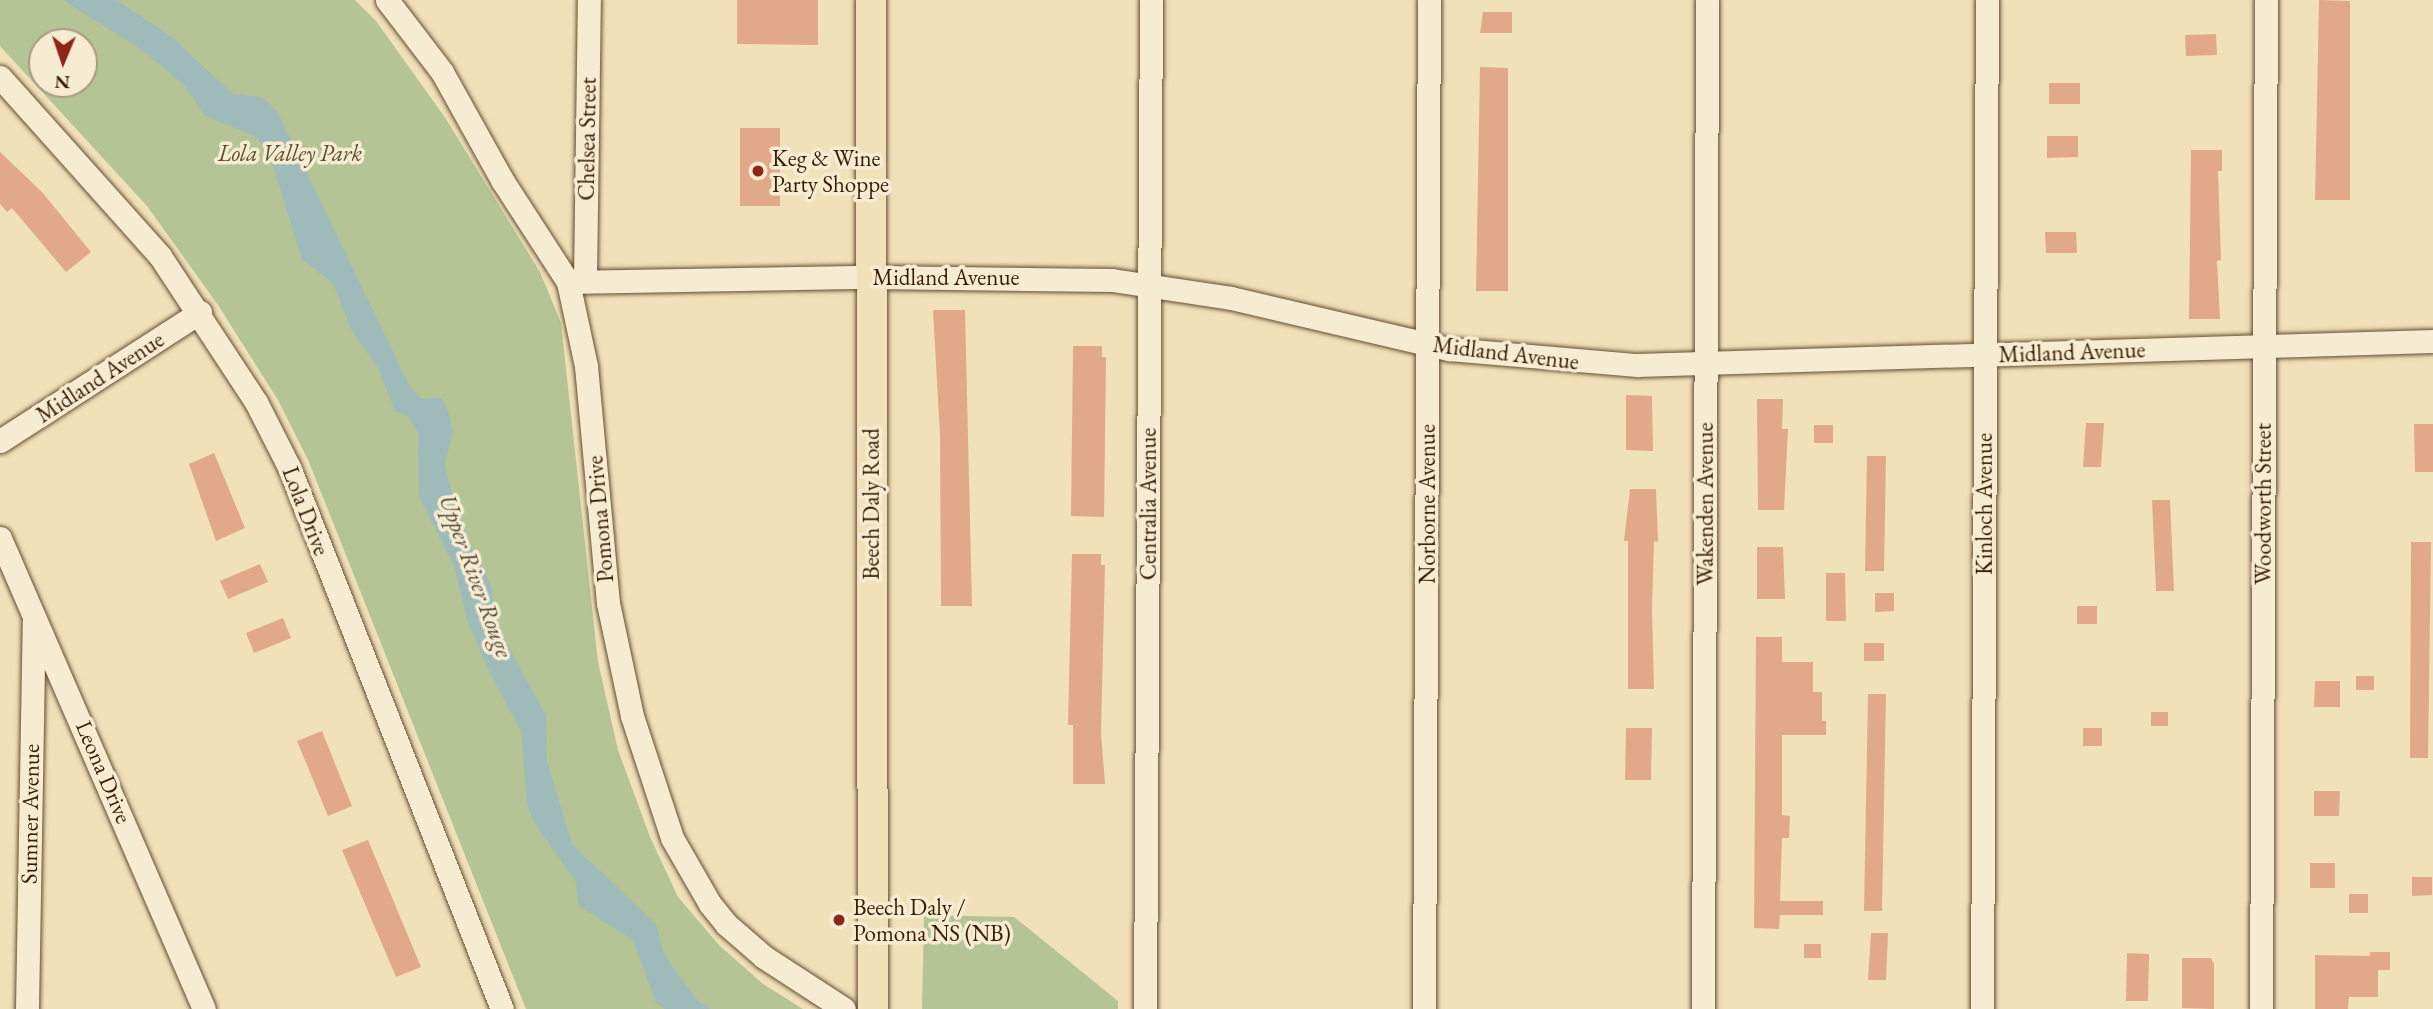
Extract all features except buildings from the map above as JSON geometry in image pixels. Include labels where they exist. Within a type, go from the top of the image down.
[{"type":"main road","name":"Beech Daly Road","points":[[871,0],[869,277],[873,1009]]},
{"type":"street","name":"Pomona Drive","points":[[387,0],[442,72],[519,210],[576,280],[608,603],[632,716],[655,795],[688,867],[726,924],[765,957],[845,1009]]},
{"type":"street","name":"Chelsea Street","points":[[576,280],[589,0]]},
{"type":"street","name":"Centralia Avenue","points":[[1145,1009],[1151,0]]},
{"type":"street","name":"Norborne Avenue","points":[[1424,1009],[1429,0]]},
{"type":"street","name":"Wakenden Avenue","points":[[1703,1009],[1707,0]]},
{"type":"street","name":"Kinloch Avenue","points":[[1982,1009],[1987,0]]},
{"type":"street","name":"Woodworth Street","points":[[2261,1009],[2266,0]]},
{"type":"street","name":"Lola Drive","points":[[0,77],[111,196],[200,312],[256,402],[289,467],[502,1009]]},
{"type":"street","name":"Midland Avenue","points":[[576,280],[1069,278],[1231,298],[1428,344],[1572,363],[1705,365],[2433,341]]},
{"type":"street","name":"Midland Avenue","points":[[0,442],[200,312]]},
{"type":"street","name":"Leona Drive","points":[[0,538],[34,619],[83,720],[204,1009]]},
{"type":"street","name":"Sumner Avenue","points":[[27,1009],[34,619]]},
{"type":"green space","name":"Lola Valley Park","points":[[0,0],[355,0],[376,21],[446,119],[540,272],[561,323],[598,662],[618,750],[650,837],[678,897],[719,945],[763,984],[803,1009],[526,1009],[309,462],[278,400],[218,305],[147,206],[48,98],[98,98],[98,28],[28,28],[28,76],[0,46]]},
{"type":"green space","points":[[924,915],[1014,917],[1118,1001],[1118,1009],[922,1009]]},
{"type":"water","name":"Upper River Rouge","points":[[63,0],[117,0],[173,38],[233,94],[262,97],[278,113],[410,387],[421,399],[442,398],[448,411],[453,430],[445,465],[449,483],[468,539],[491,586],[498,627],[546,716],[547,761],[572,844],[656,924],[664,953],[698,1001],[711,1009],[665,1009],[656,1003],[633,940],[578,905],[576,882],[533,821],[527,804],[521,731],[490,673],[467,619],[454,566],[419,496],[418,433],[409,417],[395,411],[378,368],[352,331],[333,284],[302,259],[268,150],[253,135],[205,116],[185,86],[145,52]]},
{"type":"place","name":"Keg & Wine Party Shoppe","points":[[758,171]]},
{"type":"place","name":"Beech Daly / Pomona NS (NB)","points":[[839,920]]}]
